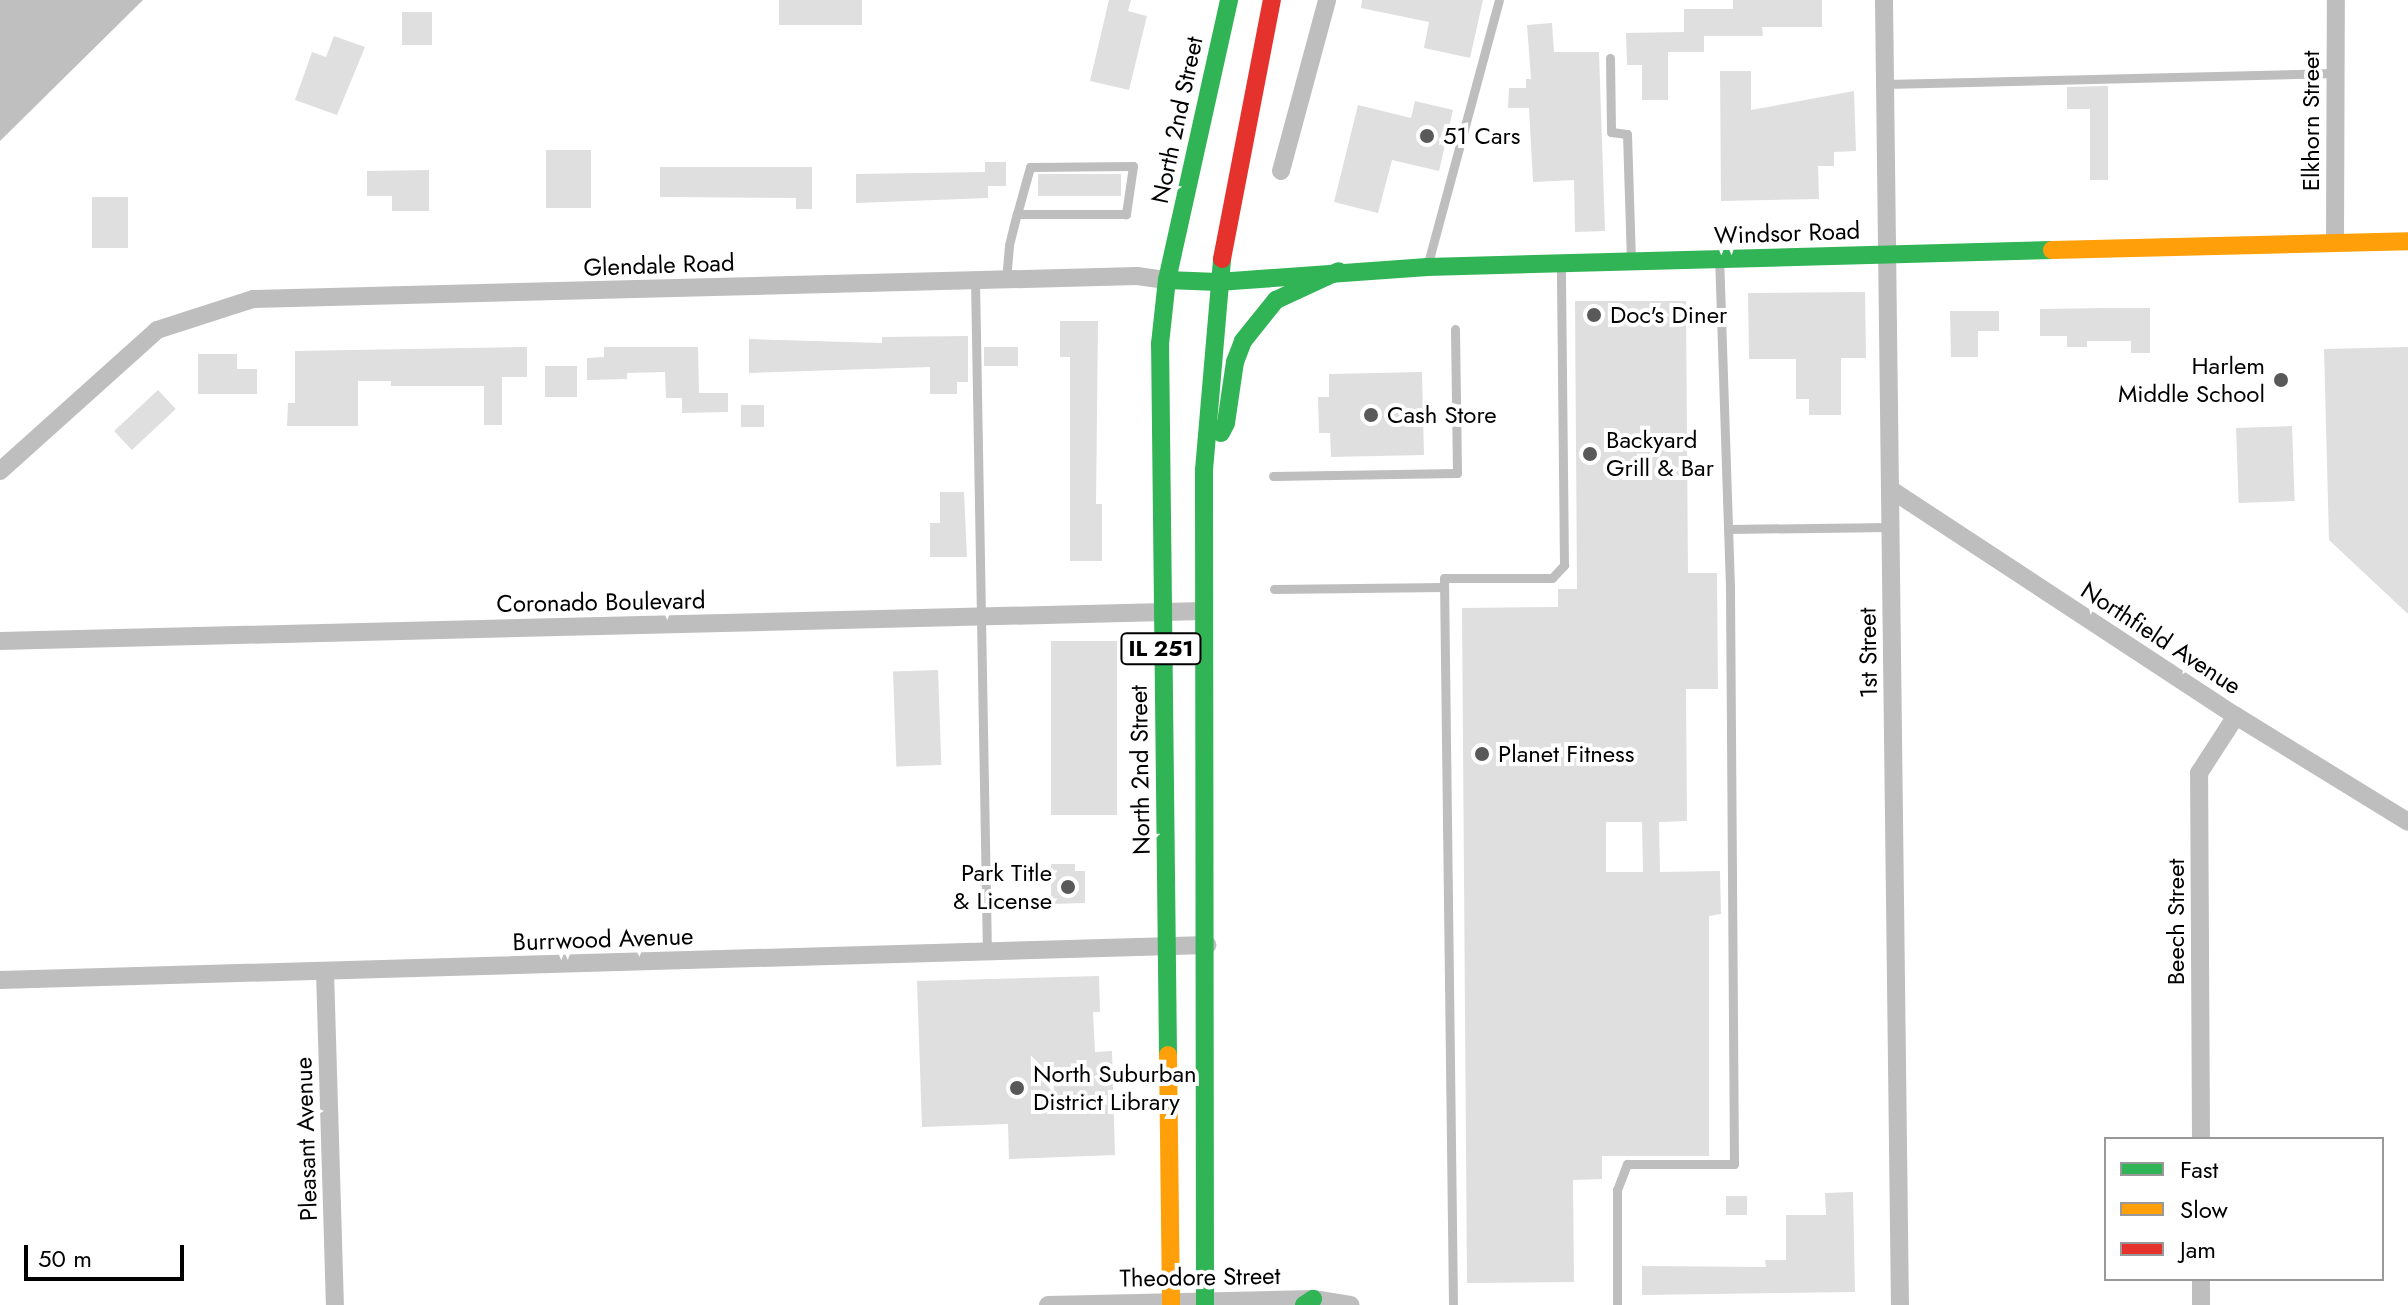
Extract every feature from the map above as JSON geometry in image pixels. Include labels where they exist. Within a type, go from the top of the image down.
[{"type":"main road","name":"North 2nd Street","points":[[1171,1304],[1160,344],[1167,280],[1229,0]]},
{"type":"main road","name":"IL 251","points":[[1205,1303],[1207,945],[1204,470],[1218,282],[1272,0]]},
{"type":"main road","name":"Windsor Road","points":[[1167,280],[1218,282],[1427,267],[2408,241]]},
{"type":"main road","points":[[1204,470],[1226,423],[1235,362],[1243,341],[1276,300],[1339,271]]},
{"type":"street","points":[[1281,171],[1327,0]]},
{"type":"street","name":"1st Street","points":[[1884,0],[1900,1305]]},
{"type":"street","name":"Elkhorn Street","points":[[2335,243],[2336,0]]},
{"type":"street","name":"Glendale Road","points":[[0,471],[157,330],[253,299],[1137,276],[1167,280]]},
{"type":"street","name":"Northfield Avenue","points":[[1890,489],[2236,716],[2408,822]]},
{"type":"street","name":"Coronado Boulevard","points":[[0,641],[1204,611]]},
{"type":"street","name":"Beech Street","points":[[2201,1137],[2199,773],[2236,716]]},
{"type":"street","name":"Burrwood Avenue","points":[[0,980],[1207,945]]},
{"type":"street","name":"Pleasant Avenue","points":[[325,971],[335,1305]]},
{"type":"street","points":[[2201,1281],[2201,1305]]},
{"type":"street","name":"Theodore Street","points":[[1048,1305],[1308,1302],[1351,1305]]},
{"type":"lane","points":[[1427,267],[1499,0]]},
{"type":"lane","points":[[1610,58],[1611,132],[1627,134],[1631,261]]},
{"type":"lane","points":[[1886,84],[2335,73]]},
{"type":"lane","points":[[1006,280],[1017,214],[1030,167],[1133,166],[1126,214],[1017,214]]},
{"type":"lane","points":[[1617,1305],[1617,1190],[1627,1164],[1734,1164],[1736,995],[1728,529],[1719,259]]},
{"type":"lane","points":[[1453,1305],[1444,578],[1552,578],[1564,565],[1561,263]]},
{"type":"lane","points":[[975,280],[987,952]]},
{"type":"lane","points":[[1273,476],[1457,473],[1455,329]]},
{"type":"lane","points":[[1728,529],[1891,527]]},
{"type":"lane","points":[[1274,589],[1444,587]]},
{"type":"shaded area","points":[[0,0],[143,0],[0,141]]},
{"type":"building","points":[[779,0],[862,0],[862,25],[779,25]]},
{"type":"building","points":[[1109,0],[1131,0],[1128,11],[1147,16],[1129,90],[1090,81]]},
{"type":"building","points":[[1362,0],[1483,0],[1470,58],[1424,48],[1429,22],[1361,8]]},
{"type":"building","points":[[1733,0],[1822,0],[1822,27],[1762,27],[1763,36],[1704,36],[1704,52],[1668,52],[1668,100],[1642,100],[1642,65],[1627,65],[1626,33],[1684,32],[1684,9],[1733,9]]},
{"type":"building","points":[[402,12],[432,12],[432,45],[402,45]]},
{"type":"building","points":[[1552,23],[1554,52],[1599,52],[1605,231],[1575,232],[1574,180],[1533,182],[1529,108],[1508,108],[1509,88],[1526,88],[1526,79],[1531,79],[1527,25]]},
{"type":"building","points":[[334,36],[365,47],[337,115],[295,100],[312,52],[326,57]]},
{"type":"building","points":[[1720,71],[1751,71],[1751,110],[1854,91],[1856,151],[1834,152],[1834,166],[1818,166],[1819,199],[1721,201]]},
{"type":"building","points":[[2108,86],[2108,180],[2090,180],[2090,109],[2067,109],[2067,87]]},
{"type":"building","points":[[1415,101],[1453,110],[1439,171],[1392,160],[1378,213],[1334,202],[1358,105],[1411,118]]},
{"type":"building","points":[[546,150],[591,150],[591,208],[546,208]]},
{"type":"building","points":[[985,162],[1006,162],[1006,186],[988,186],[988,198],[856,203],[856,174],[985,172]]},
{"type":"building","points":[[660,167],[812,167],[812,209],[796,209],[796,198],[660,197]]},
{"type":"building","points":[[429,170],[429,211],[392,211],[392,196],[367,196],[367,171]]},
{"type":"building","points":[[1038,174],[1121,174],[1121,196],[1038,196]]},
{"type":"building","points":[[92,197],[128,197],[128,248],[92,248]]},
{"type":"building","points":[[1865,292],[1866,358],[1841,358],[1841,415],[1809,415],[1809,399],[1796,399],[1796,359],[1749,359],[1748,293]]},
{"type":"building","points":[[1575,301],[1686,301],[1688,573],[1717,573],[1718,689],[1686,689],[1687,821],[1659,822],[1660,872],[1720,871],[1721,914],[1709,916],[1709,1156],[1602,1156],[1602,1179],[1573,1180],[1574,1282],[1467,1283],[1462,608],[1558,607],[1558,589],[1577,589]],"holes":[[[1606,822],[1642,822],[1643,872],[1606,872]]]},
{"type":"building","points":[[2150,308],[2150,353],[2131,353],[2131,341],[2087,341],[2087,347],[2067,347],[2067,336],[2040,336],[2040,309]]},
{"type":"building","points":[[1950,311],[1999,311],[1999,331],[1978,331],[1978,357],[1951,357]]},
{"type":"building","points":[[1060,321],[1098,321],[1096,504],[1102,504],[1102,561],[1070,561],[1070,357],[1060,357]]},
{"type":"building","points":[[968,336],[968,382],[957,382],[957,394],[930,394],[930,367],[749,373],[749,339],[882,343],[882,337]]},
{"type":"building","points":[[527,347],[527,377],[502,377],[502,425],[484,425],[484,386],[391,386],[391,381],[358,381],[358,426],[287,426],[288,403],[295,403],[295,351]]},
{"type":"building","points":[[604,347],[698,347],[699,393],[728,393],[728,412],[682,413],[682,398],[666,398],[665,372],[627,373],[627,379],[587,380],[587,358],[604,357]]},
{"type":"building","points":[[984,347],[1018,347],[1018,366],[984,366]]},
{"type":"building","name":"Harlem Middle School","points":[[2408,347],[2408,614],[2329,540],[2324,349]]},
{"type":"building","points":[[198,354],[237,354],[237,369],[257,369],[257,394],[198,394]]},
{"type":"building","points":[[545,366],[577,366],[577,397],[545,397]]},
{"type":"building","name":"Cash Store","points":[[1422,372],[1424,455],[1331,457],[1330,433],[1319,433],[1318,397],[1329,397],[1329,374]]},
{"type":"building","points":[[158,390],[176,409],[132,450],[114,431]]},
{"type":"building","points":[[741,405],[764,405],[764,427],[741,427]]},
{"type":"building","points":[[2292,426],[2295,501],[2239,503],[2236,428]]},
{"type":"building","points":[[940,492],[964,492],[967,557],[930,557],[930,523],[940,523]]},
{"type":"building","points":[[1051,641],[1117,641],[1117,815],[1051,815]]},
{"type":"building","points":[[938,670],[941,765],[896,767],[893,672]]},
{"type":"building","name":"Park Title & License","points":[[1051,864],[1075,864],[1075,871],[1085,871],[1085,903],[1051,904]]},
{"type":"building","name":"North Suburban District Library","points":[[1099,976],[1100,1012],[1093,1012],[1095,1052],[1112,1051],[1115,1155],[1009,1159],[1008,1124],[922,1127],[917,981]]},
{"type":"building","points":[[1853,1192],[1855,1292],[1642,1295],[1642,1266],[1766,1267],[1765,1260],[1786,1260],[1786,1215],[1826,1215],[1825,1193]]},
{"type":"building","points":[[1726,1196],[1747,1196],[1747,1215],[1726,1215]]},
{"type":"traffic: fast","points":[[1168,1055],[1160,344],[1167,280],[1229,0]]},
{"type":"traffic: fast","points":[[1167,280],[1218,282],[1427,267],[2052,250]]},
{"type":"traffic: fast","points":[[1205,1305],[1204,470],[1222,259]]},
{"type":"traffic: fast","points":[[1221,433],[1226,423],[1235,362],[1243,341],[1276,300],[1339,271]]},
{"type":"traffic: fast","points":[[1304,1305],[1313,1299]]},
{"type":"traffic: slow","points":[[2052,250],[2408,241]]},
{"type":"traffic: slow","points":[[1168,1055],[1171,1305]]},
{"type":"traffic: jam","points":[[1222,259],[1272,0]]},
{"type":"place","name":"51 Cars","points":[[1427,136]]},
{"type":"place","name":"Doc's Diner","points":[[1594,315]]},
{"type":"place","name":"Harlem Middle School","points":[[2281,380]]},
{"type":"place","name":"Cash Store","points":[[1371,415]]},
{"type":"place","name":"Backyard Grill & Bar","points":[[1590,454]]},
{"type":"place","name":"Planet Fitness","points":[[1482,754]]},
{"type":"place","name":"Park Title & License","points":[[1068,887]]},
{"type":"place","name":"North Suburban District Library","points":[[1017,1088]]}]
